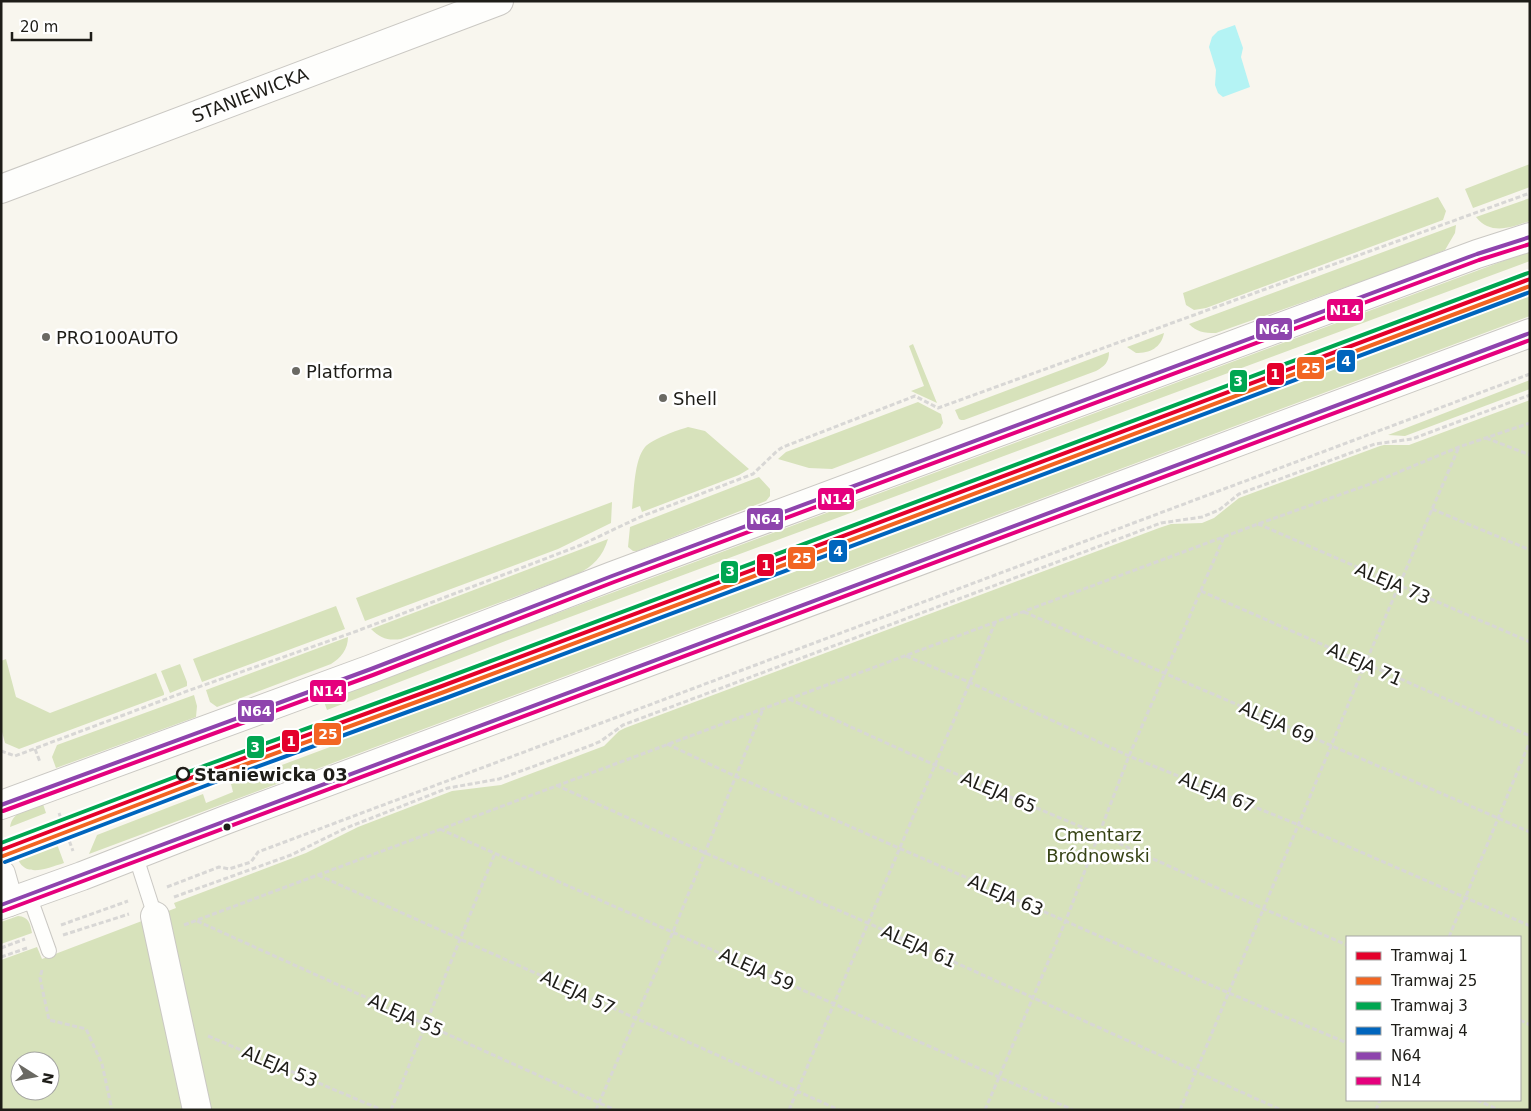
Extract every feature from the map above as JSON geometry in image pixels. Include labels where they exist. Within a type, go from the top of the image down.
[{"type":"main road","name":"STANIEWICKA","points":[[1,189],[499,1]]},
{"type":"main road","points":[[1,805],[361,673],[612,576],[1468,258],[1530,237]]},
{"type":"main road","points":[[1,874],[13,900],[1530,333]]},
{"type":"main road","points":[[154,913],[197,1110]]},
{"type":"lane","points":[[135,854],[154,913]]},
{"type":"lane","points":[[13,900],[42,932],[49,951]]},
{"type":"path","points":[[1,751],[15,756],[190,690],[357,631],[581,545],[640,517],[753,474],[783,447],[915,396],[938,408],[1530,193]]},
{"type":"path","points":[[154,913],[219,867],[229,869],[252,862],[258,852],[1141,522],[1530,374]]},
{"type":"path","points":[[62,935],[154,913],[291,855],[346,828],[448,788],[499,779],[601,741],[622,724],[1161,523],[1202,517],[1220,510],[1234,497],[1248,491],[1375,444],[1412,439],[1530,395]]},
{"type":"path","points":[[42,932],[94,912],[154,913],[196,921],[1224,536],[1370,484],[1459,447],[1530,423]]},
{"type":"path","points":[[1486,438],[1530,455]]},
{"type":"path","points":[[1180,1110],[1365,664],[1459,447]]},
{"type":"path","points":[[1432,509],[1530,550]]},
{"type":"path","name":"ALEJA 73","points":[[1258,524],[1530,642]]},
{"type":"path","points":[[985,1110],[1066,920],[1129,756],[1224,536]]},
{"type":"path","name":"ALEJA 71","points":[[1201,591],[1530,736]]},
{"type":"path","name":"ALEJA 69","points":[[1023,612],[1530,832]]},
{"type":"path","points":[[788,1110],[996,622]]},
{"type":"path","name":"ALEJA 67","points":[[905,656],[969,682],[1129,756],[1298,825],[1530,926]]},
{"type":"path","name":"ALEJA 65","points":[[789,699],[1346,945]]},
{"type":"path","points":[[596,1110],[673,932],[763,709]]},
{"type":"path","points":[[1449,936],[1530,740]]},
{"type":"path","name":"ALEJA 63","points":[[667,744],[735,776],[1346,1043]]},
{"type":"path","name":"ALEJA 61","points":[[556,785],[705,853],[868,923],[1281,1110]]},
{"type":"path","points":[[58,810],[75,858]]},
{"type":"path","name":"ALEJA 59","points":[[440,829],[1073,1110]]},
{"type":"path","points":[[69,840],[80,835]]},
{"type":"path","points":[[391,1110],[495,853]]},
{"type":"path","name":"ALEJA 57","points":[[317,875],[839,1110]]},
{"type":"path","name":"ALEJA 55","points":[[196,921],[615,1110]]},
{"type":"path","points":[[49,951],[40,978],[49,1020],[86,1029],[102,1064],[112,1110]]},
{"type":"path","name":"ALEJA 53","points":[[178,1023],[382,1110]]},
{"type":"path","points":[[1479,1101],[1499,1110]]},
{"type":"green space","points":[[1530,164],[1530,187],[1473,208],[1465,189]]},
{"type":"green space","points":[[1438,197],[1446,211],[1443,220],[1206,308],[1194,310],[1186,305],[1183,293]]},
{"type":"green space","points":[[1530,198],[1530,221],[1509,227],[1495,228],[1482,223],[1476,217]]},
{"type":"green space","points":[[1456,225],[1455,233],[1445,250],[1403,267],[1216,333],[1201,332],[1189,324]]},
{"type":"green space","points":[[1530,251],[1530,261],[508,640],[327,710],[323,699]]},
{"type":"green space","points":[[1530,287],[1530,316],[89,854],[97,835],[203,794],[206,803],[233,792],[231,784],[338,744],[334,732]]},
{"type":"green space","points":[[1164,333],[1158,346],[1150,351],[1136,353],[1127,347]]},
{"type":"green space","points":[[913,344],[937,403],[911,391],[924,386],[909,346]]},
{"type":"green space","points":[[1109,352],[1106,363],[1096,371],[964,420],[959,419],[955,410]]},
{"type":"green space","points":[[1530,380],[1530,389],[1405,436],[1388,435]]},
{"type":"green space","name":"Cmentarz Bródnowski","points":[[1530,400],[1530,1110],[1,1110],[1,960],[37,947],[42,959],[176,908],[174,903],[306,853],[358,827],[452,791],[501,785],[604,746],[619,731],[625,728],[1159,528],[1171,524],[1202,523],[1214,518],[1239,498],[1380,446],[1409,445]]},
{"type":"green space","points":[[918,402],[941,414],[943,423],[940,428],[832,469],[809,468],[778,459],[786,452]]},
{"type":"green space","points":[[688,427],[705,431],[749,469],[739,475],[642,512],[640,506],[632,509],[637,468],[641,453],[645,447],[659,438]]},
{"type":"green space","points":[[759,477],[770,489],[770,496],[766,501],[637,551],[633,551],[628,547],[630,527]]},
{"type":"green space","points":[[612,502],[611,523],[558,549],[365,621],[356,598]]},
{"type":"green space","points":[[608,539],[597,560],[577,574],[401,639],[392,640],[384,638],[371,629]]},
{"type":"green space","points":[[336,606],[345,629],[202,682],[193,659]]},
{"type":"green space","points":[[348,637],[343,653],[331,664],[217,707],[210,702],[206,690]]},
{"type":"green space","points":[[6,659],[16,697],[50,713],[156,673],[164,695],[19,749],[5,743],[1,728],[1,661]]},
{"type":"green space","points":[[180,664],[187,686],[170,693],[161,671]]},
{"type":"green space","points":[[194,695],[197,706],[196,717],[56,768],[52,757],[57,745]]},
{"type":"green space","points":[[43,804],[46,813],[10,827],[14,817],[18,814]]},
{"type":"green space","points":[[54,836],[64,863],[34,870],[23,866],[18,860],[16,851]]},
{"type":"green space","points":[[18,916],[28,921],[32,933],[1,944],[1,922]]},
{"type":"water","points":[[1235,25],[1243,48],[1241,57],[1250,87],[1223,97],[1218,93],[1215,85],[1216,70],[1209,47],[1212,37],[1218,31]]},
{"type":"tram line","name":"3","points":[[1,843],[1528,273]]},
{"type":"tram line","name":"1","points":[[1,850],[1530,279]]},
{"type":"tram line","name":"25","points":[[3,856],[1530,286]]},
{"type":"tram line","name":"4","points":[[5,862],[1530,292]]},
{"type":"transit line","name":"N64","points":[[1,805],[371,669],[612,576],[1477,254],[1530,237]]},
{"type":"transit line","name":"N14","points":[[3,811],[373,675],[614,582],[1479,260],[1530,244]]},
{"type":"transit line","name":"N64","points":[[1,905],[1530,333]]},
{"type":"transit line","name":"N14","points":[[3,911],[1530,340]]},
{"type":"place","name":"PRO100AUTO","points":[[46,337]]},
{"type":"place","name":"Platforma","points":[[296,371]]},
{"type":"place","name":"Shell","points":[[663,398]]},
{"type":"place","name":"Staniewicka 03","points":[[183,774]]}]
